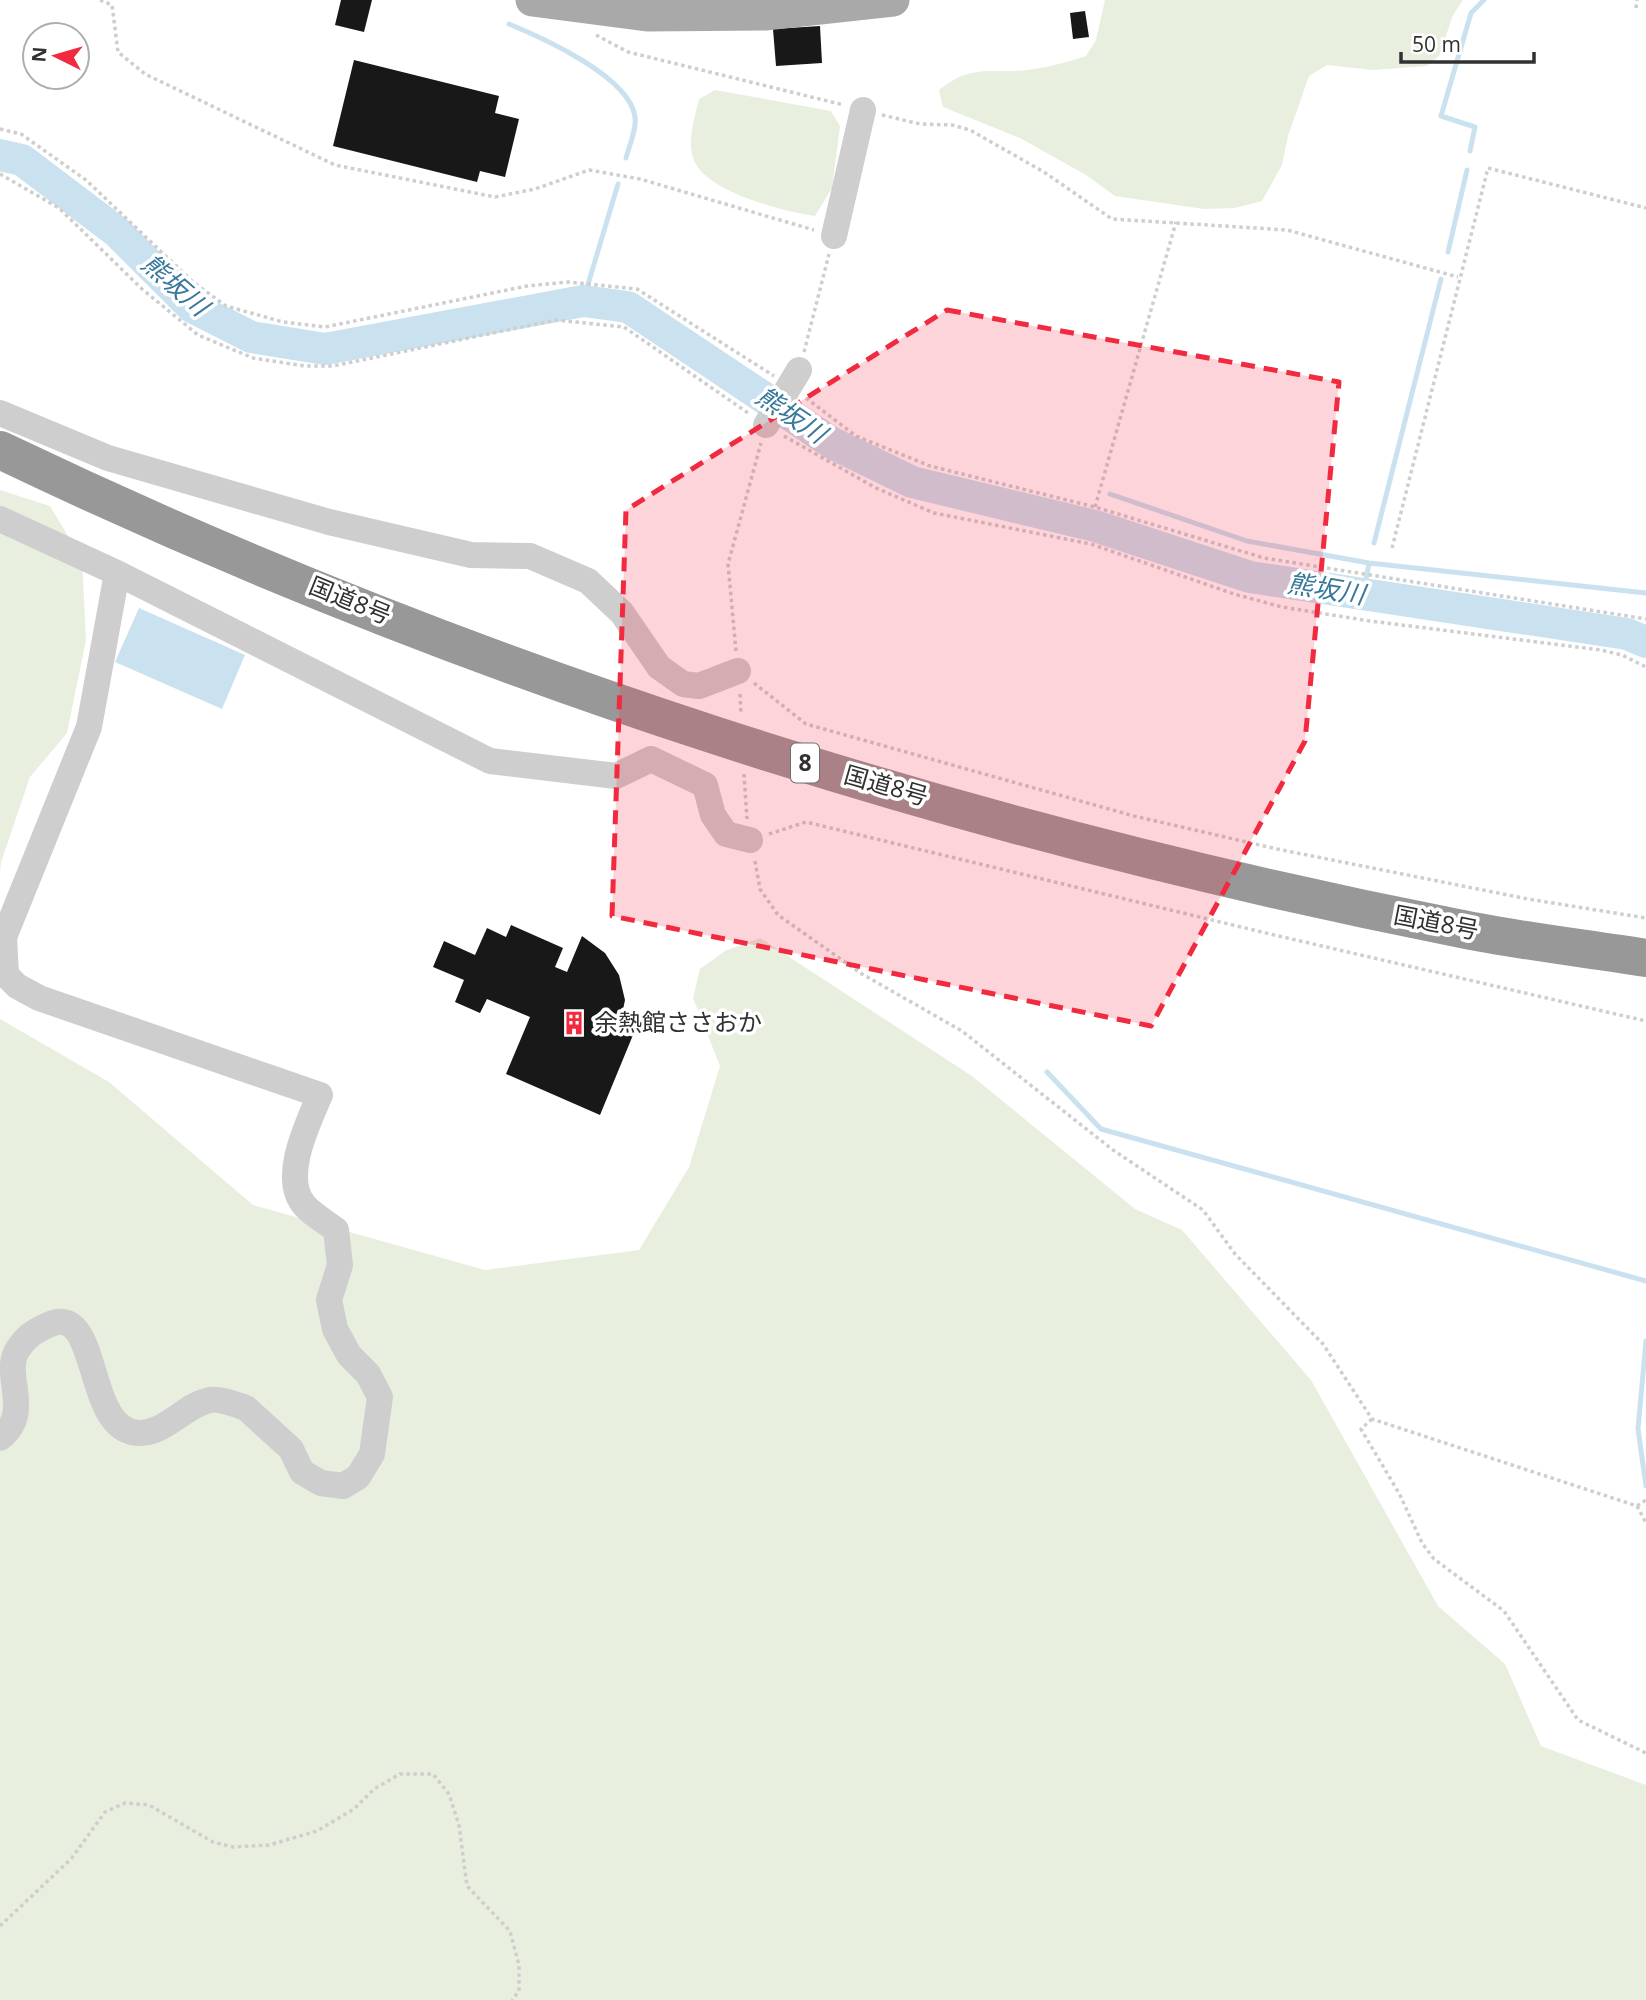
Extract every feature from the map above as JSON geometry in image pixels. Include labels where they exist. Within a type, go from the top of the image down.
[{"type":"highway","name":"国道8号","points":[[0,450],[135,515],[429,632],[744,746],[1149,861],[1460,929],[1646,958]]},
{"type":"main road","points":[[532,0],[648,15],[765,14],[893,0]]},
{"type":"street","points":[[834,236],[863,110]]},
{"type":"street","points":[[766,425],[795,379]]},
{"type":"street","points":[[0,413],[108,458],[329,522],[471,555],[530,556],[588,581],[622,613],[659,667],[683,684],[699,686],[738,671]]},
{"type":"street","points":[[0,519],[117,573],[490,761],[616,776],[651,759],[705,785],[713,815],[726,834],[750,840]]},
{"type":"street","points":[[0,1438],[9,1431],[17,1411],[15,1354],[27,1335],[51,1323],[63,1324],[79,1331],[90,1353],[99,1396],[113,1418],[131,1432],[152,1430],[210,1400],[237,1405],[246,1408],[291,1449],[302,1472],[313,1480],[334,1486],[343,1486],[358,1477],[372,1454],[380,1397],[368,1374],[349,1355],[335,1329],[329,1300],[340,1265],[336,1230],[304,1205],[296,1191],[298,1150],[320,1095],[39,998],[17,986],[6,975],[4,937],[89,727],[117,573]]},
{"type":"path","points":[[100,0],[112,5],[118,52],[145,74],[335,165],[495,197],[535,189],[589,170],[639,179],[834,236],[795,379]]},
{"type":"path","points":[[1636,8],[1637,0]]},
{"type":"path","points":[[588,31],[628,52],[920,124],[952,125],[970,130],[1044,172],[1112,219],[1287,230],[1458,277]]},
{"type":"path","points":[[0,129],[21,134],[86,180],[193,282],[226,306],[283,322],[325,327],[527,286],[568,282],[637,289],[795,379],[856,436],[930,466],[1095,508],[1264,558],[1646,619]]},
{"type":"path","points":[[1392,548],[1458,277],[1488,168],[1646,208]]},
{"type":"path","points":[[0,174],[58,208],[142,289],[198,335],[253,358],[305,366],[334,366],[556,320],[624,327],[766,425],[876,488],[934,513],[1091,544],[1196,583],[1282,607],[1601,650],[1622,654],[1646,667]]},
{"type":"path","points":[[1095,508],[1176,222]]},
{"type":"path","points":[[766,425],[728,564],[750,840],[760,889],[778,915],[862,974],[962,1031],[1113,1150],[1203,1210],[1235,1254],[1323,1344],[1373,1419],[1637,1506],[1646,1523]]},
{"type":"path","points":[[738,671],[806,724],[1134,816],[1277,849],[1475,889],[1646,918]]},
{"type":"path","points":[[750,840],[806,822],[1646,1021]]},
{"type":"path","points":[[1373,1419],[1361,1429],[1400,1495],[1422,1544],[1434,1559],[1504,1611],[1578,1720],[1646,1753]]},
{"type":"path","points":[[1637,1506],[1646,1500]]},
{"type":"path","points":[[0,1926],[71,1858],[105,1812],[125,1803],[149,1805],[213,1842],[233,1847],[269,1845],[317,1831],[354,1809],[374,1789],[400,1774],[433,1774],[449,1794],[459,1825],[467,1886],[510,1931],[519,1965],[519,1991],[512,2000]]},
{"type":"highlighted area","points":[[947,310],[1339,382],[1305,741],[1151,1026],[612,916],[626,510]]},
{"type":"green space","points":[[1105,0],[1463,0],[1453,15],[1439,56],[1427,66],[1373,70],[1327,65],[1309,76],[1288,136],[1282,165],[1262,201],[1235,208],[1204,209],[1115,196],[1086,175],[1020,138],[943,107],[939,90],[962,76],[982,71],[1034,69],[1086,56],[1096,40]]},
{"type":"green space","points":[[715,90],[831,111],[840,126],[832,188],[815,216],[746,198],[712,181],[700,170],[691,151],[692,128],[699,99]]},
{"type":"green space","points":[[0,490],[50,506],[82,559],[86,640],[67,733],[30,777],[1,862],[0,874]]},
{"type":"green space","points":[[760,938],[972,1076],[1135,1209],[1182,1230],[1311,1380],[1438,1606],[1505,1664],[1541,1746],[1646,1785],[1646,2000],[0,2000],[0,1019],[109,1082],[253,1205],[485,1270],[639,1250],[689,1167],[720,1066],[693,998],[700,969],[725,951]]},
{"type":"water","points":[[139,608],[245,655],[222,709],[115,662]]},
{"type":"building","points":[[341,0],[372,0],[364,32],[335,25]]},
{"type":"building","points":[[1085,11],[1089,37],[1073,39],[1070,13]]},
{"type":"building","points":[[820,26],[822,63],[776,66],[773,29]]},
{"type":"building","points":[[354,60],[499,96],[495,113],[519,119],[505,177],[480,171],[477,182],[333,146]]},
{"type":"building","name":"余熱館ささおか","points":[[511,925],[563,948],[555,967],[567,972],[582,936],[605,953],[619,975],[625,1000],[619,1029],[633,1035],[600,1115],[506,1074],[530,1017],[487,999],[480,1013],[455,1002],[464,980],[433,967],[444,941],[475,955],[487,928],[506,937]]},
{"type":"waterway","points":[[1470,151],[1475,127],[1441,116],[1471,13],[1484,0]]},
{"type":"waterway","points":[[509,24],[583,61],[618,88],[630,102],[635,117],[634,132],[626,158]]},
{"type":"waterway","name":"熊坂川","points":[[0,155],[22,160],[117,232],[192,307],[251,337],[325,349],[583,301],[628,307],[832,443],[912,482],[1095,526],[1250,577],[1627,634],[1646,642]]},
{"type":"waterway","points":[[1448,252],[1467,170]]},
{"type":"waterway","points":[[583,301],[618,184]]},
{"type":"waterway","points":[[1374,543],[1441,279]]},
{"type":"waterway","points":[[1110,494],[1247,541],[1369,563],[1646,593]]},
{"type":"waterway","points":[[1363,596],[1369,563]]},
{"type":"waterway","points":[[1047,1072],[1101,1129],[1646,1281]]},
{"type":"waterway","points":[[1646,1341],[1638,1429],[1646,1486]]},
{"type":"place","name":"余熱館ささおか","points":[[574,1023]]}]
